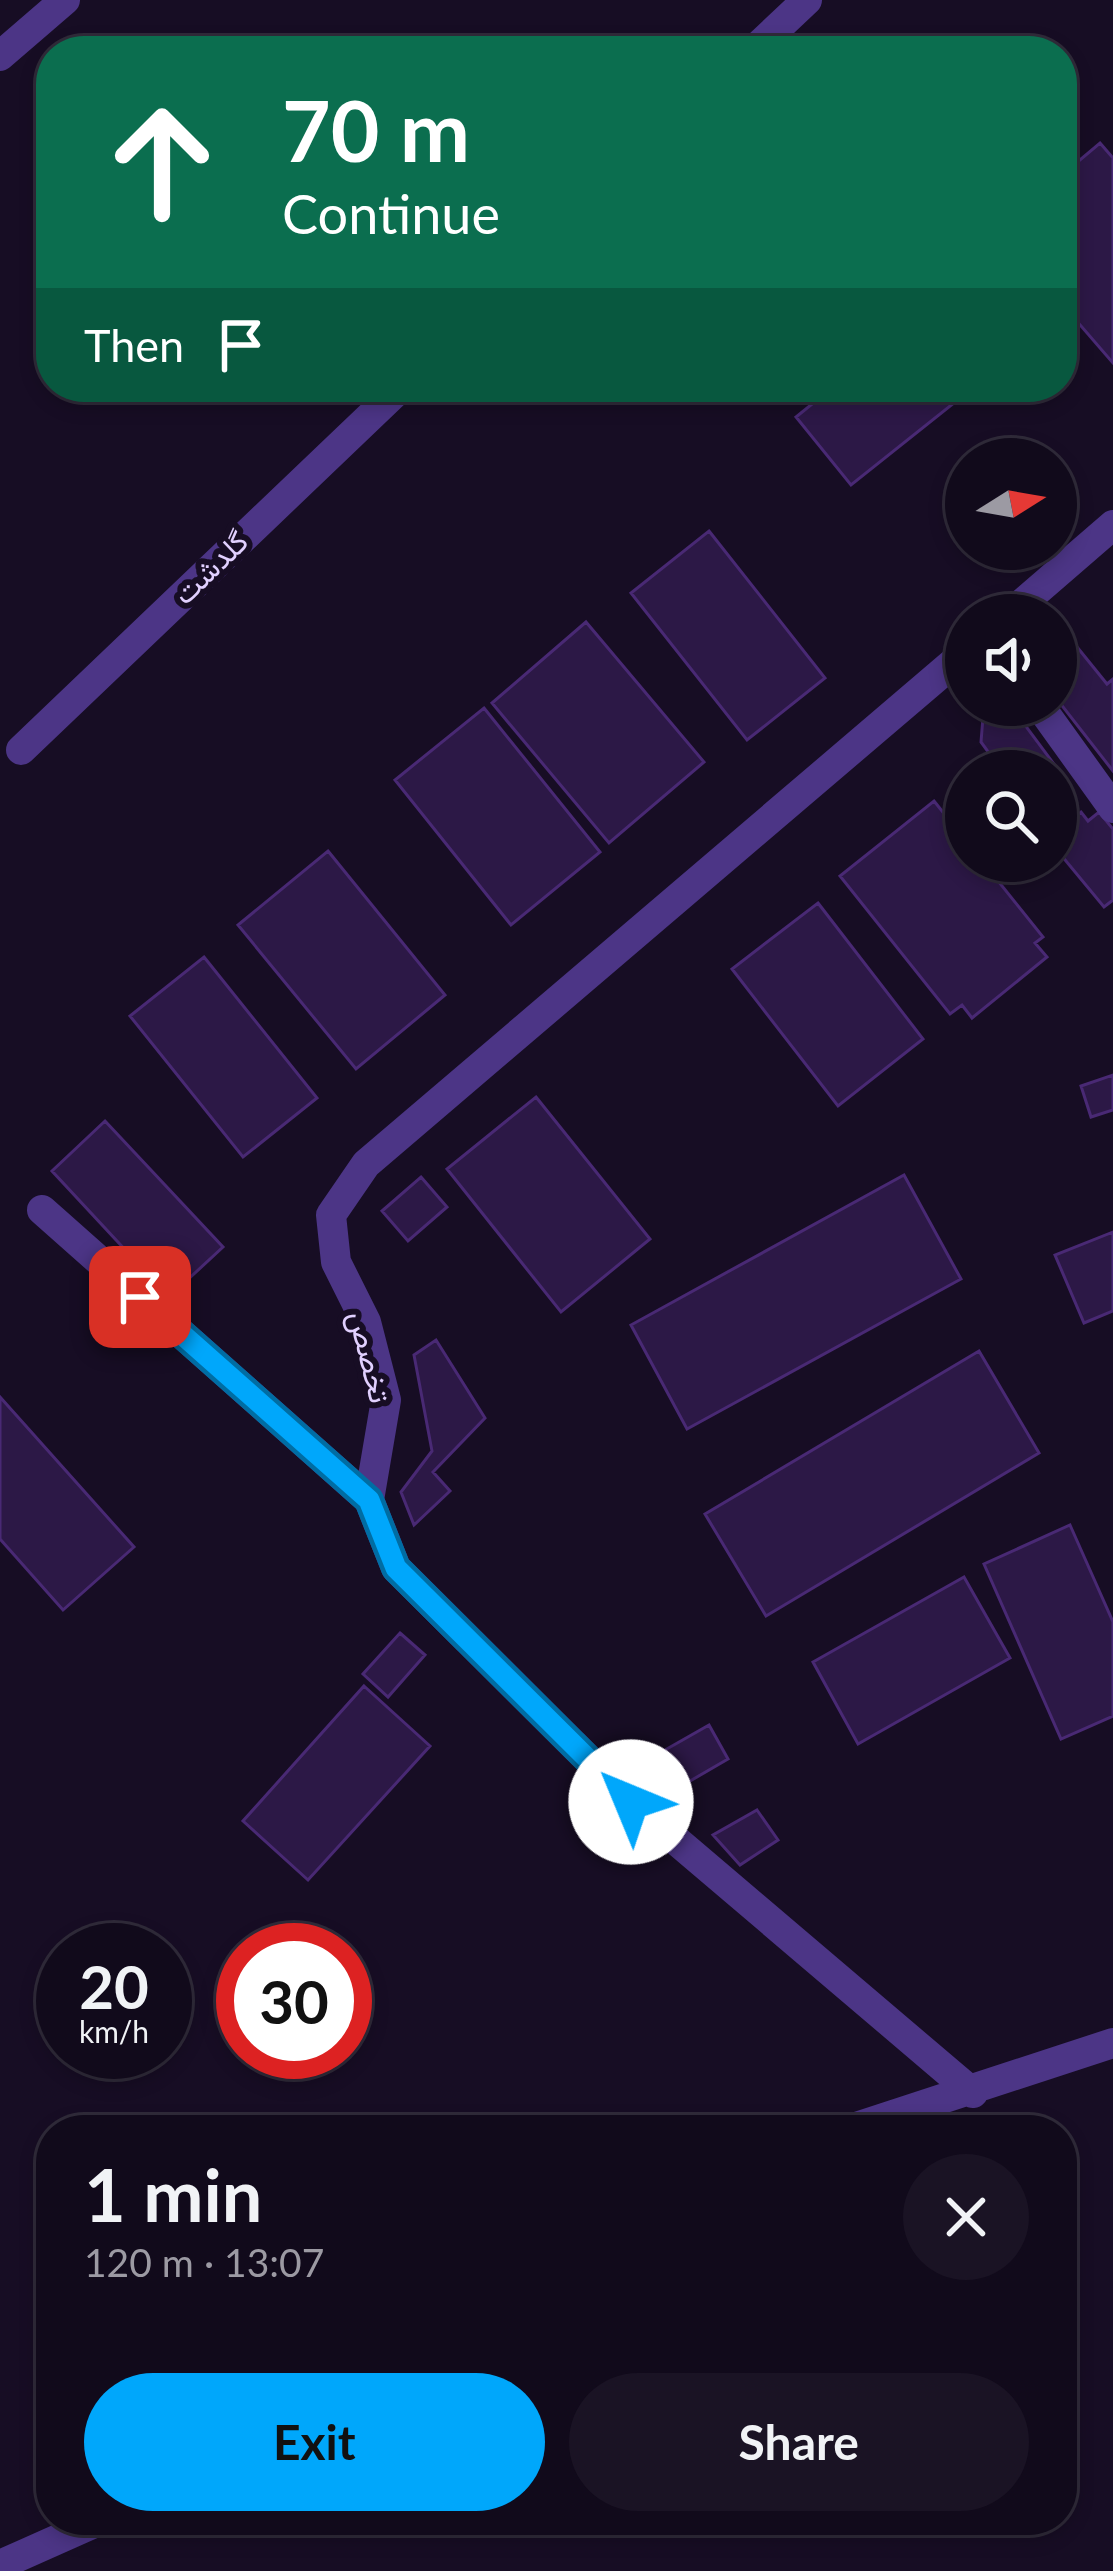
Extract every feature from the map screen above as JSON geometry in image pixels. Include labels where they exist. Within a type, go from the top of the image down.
[{"type":"street","points":[[0,56],[65,0]]},
{"type":"street","points":[[769,36],[807,0]]},
{"type":"street","name":"گلدشت","points":[[21,750],[385,402]]},
{"type":"street","points":[[1033,594],[1113,525]]},
{"type":"street","name":"تخصص","points":[[369,1500],[386,1400],[366,1322],[335,1262],[331,1215],[366,1164],[945,670]]},
{"type":"street","points":[[1054,726],[1113,808]]},
{"type":"street","points":[[42,1210],[369,1500],[396,1568],[614,1785],[973,2093]]},
{"type":"street","points":[[898,2115],[1113,2043]]},
{"type":"street","points":[[0,2565],[67,2535]]},
{"type":"building","points":[[1100,143],[1113,158],[1113,363],[1077,321],[1077,162]]},
{"type":"building","points":[[814,402],[955,402],[851,485],[796,417]]},
{"type":"building","points":[[709,531],[825,678],[747,740],[631,593]]},
{"type":"building","points":[[586,622],[704,762],[609,843],[492,703]]},
{"type":"building","points":[[1077,647],[1107,684],[1113,679],[1113,771],[1077,725]]},
{"type":"building","points":[[484,708],[600,852],[511,925],[395,780]]},
{"type":"building","points":[[982,726],[1026,726],[1043,750],[987,750],[981,742]]},
{"type":"building","points":[[934,801],[945,815],[945,882],[999,882],[1043,937],[1035,943],[1047,957],[972,1018],[962,1005],[950,1014],[840,876]]},
{"type":"building","points":[[1081,812],[1088,821],[1099,812],[1113,829],[1113,900],[1104,907],[1077,874],[1077,815]]},
{"type":"building","points":[[328,851],[445,995],[356,1069],[238,925]]},
{"type":"building","points":[[818,903],[923,1039],[838,1106],[732,969]]},
{"type":"building","points":[[204,957],[317,1098],[243,1157],[130,1016]]},
{"type":"building","points":[[1113,1075],[1113,1110],[1091,1117],[1081,1086]]},
{"type":"building","points":[[536,1097],[650,1239],[561,1312],[447,1169]]},
{"type":"building","points":[[105,1121],[223,1247],[169,1297],[52,1171]]},
{"type":"building","points":[[904,1175],[961,1279],[687,1429],[631,1325]]},
{"type":"building","points":[[421,1177],[447,1207],[408,1241],[382,1211]]},
{"type":"building","points":[[1113,1232],[1113,1311],[1084,1323],[1055,1255]]},
{"type":"building","points":[[436,1340],[485,1418],[433,1472],[450,1491],[414,1525],[401,1492],[432,1451],[414,1355]]},
{"type":"building","points":[[979,1351],[1039,1453],[766,1616],[705,1514]]},
{"type":"building","points":[[0,1397],[134,1547],[63,1610],[0,1539]]},
{"type":"building","points":[[1070,1525],[1113,1622],[1113,1716],[1061,1739],[984,1564]]},
{"type":"building","points":[[964,1577],[1010,1658],[858,1744],[813,1662]]},
{"type":"building","points":[[400,1633],[425,1655],[388,1697],[363,1674]]},
{"type":"building","points":[[364,1686],[430,1746],[308,1880],[243,1821]]},
{"type":"building","points":[[709,1725],[728,1759],[678,1788],[658,1754]]},
{"type":"building","points":[[757,1810],[778,1840],[740,1865],[713,1835]]},
{"type":"route","points":[[140,1297],[369,1500],[396,1568],[631,1802]]}]
